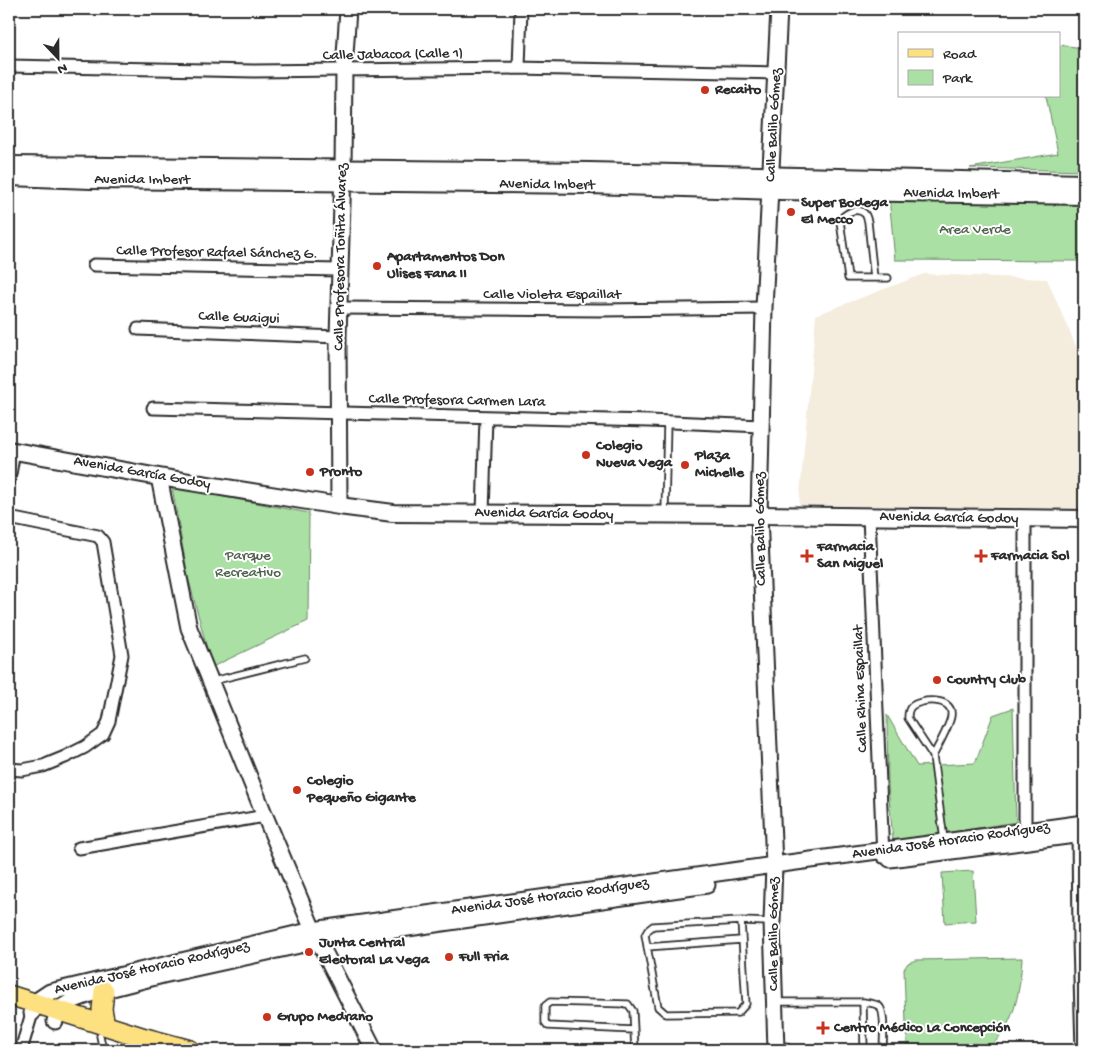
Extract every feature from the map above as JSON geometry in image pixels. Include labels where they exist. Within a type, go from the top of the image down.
[{"type":"main road","name":"Avenida Imbert","points":[[9,165],[67,172]]},
{"type":"main road","name":"Avenida Imbert","points":[[9,177],[67,172],[590,178],[994,188],[1084,196]]},
{"type":"main road","name":"Avenida Imbert","points":[[994,188],[1084,183]]},
{"type":"main road","name":"Avenida García Godoy","points":[[12,450],[159,477],[392,513],[1084,519]]},
{"type":"main road","points":[[102,1037],[104,991]]},
{"type":"main road","points":[[9,995],[33,1007],[57,1015],[102,1037],[142,1050]]},
{"type":"main road","points":[[9,1006],[33,1007]]},
{"type":"main road","points":[[102,1037],[145,1038],[190,1050]]},
{"type":"street","name":"Calle Profesora Toñita Álvarez","points":[[339,506],[338,337],[344,70],[348,9]]},
{"type":"street","points":[[519,68],[521,9]]},
{"type":"street","name":"Calle Balilo Gómez","points":[[779,9],[764,308],[759,515],[774,870],[772,922],[779,1049]]},
{"type":"street","name":"Calle Jabacoa (Calle 1)","points":[[9,66],[244,71],[519,68],[777,73]]},
{"type":"street","name":"Calle Profesor Rafael Sánchez G.","points":[[94,264],[340,270]]},
{"type":"street","name":"Calle Violeta Espaillat","points":[[340,308],[591,310],[764,308]]},
{"type":"street","name":"Calle Guaigui","points":[[138,329],[338,337]]},
{"type":"street","name":"Calle Profesora Carmen Lara","points":[[153,408],[761,426]]},
{"type":"street","points":[[483,513],[486,417]]},
{"type":"street","points":[[9,480],[12,450]]},
{"type":"street","points":[[159,477],[189,628],[316,936],[374,1050]]},
{"type":"street","name":"Calle Rhina Espaillat","points":[[870,516],[883,855]]},
{"type":"street","points":[[9,518],[101,538],[122,655],[110,722],[103,734],[86,747],[43,766],[22,770],[9,769]]},
{"type":"street","points":[[1025,519],[1025,831]]},
{"type":"street","points":[[79,848],[265,816]]},
{"type":"street","points":[[1081,829],[1082,1050]]},
{"type":"street","name":"Avenida José Horacio Rodríguez","points":[[883,855],[944,842],[1025,831],[1081,829]]},
{"type":"street","name":"Avenida José Horacio Rodríguez","points":[[33,1007],[43,995],[60,989],[316,936],[774,870],[1081,829]]},
{"type":"street","name":"Avenida José Horacio Rodríguez","points":[[57,1015],[74,1000],[316,936]]},
{"type":"street","points":[[21,1050],[33,1007]]},
{"type":"lane","points":[[874,278],[868,222],[865,214],[848,212],[843,215],[840,221],[848,278],[874,278],[888,278]]},
{"type":"lane","points":[[665,516],[668,422]]},
{"type":"lane","points":[[211,682],[305,658]]},
{"type":"lane","points":[[933,756],[951,717],[951,708],[946,703],[941,702],[920,703],[912,706],[908,711],[908,718],[933,756],[944,842]]},
{"type":"lane","points":[[741,921],[746,1004],[738,1013],[666,1014],[662,1012],[658,1007],[647,947],[645,935],[648,930],[653,926],[741,921],[772,922]]},
{"type":"lane","points":[[647,947],[741,940]]},
{"type":"lane","points":[[634,1030],[548,1026],[545,1022],[545,1006],[550,1002],[628,1004],[633,1010],[634,1030],[635,1050]]},
{"type":"lane","points":[[775,1002],[863,1002],[875,1004],[880,1007],[883,1013],[883,1050]]},
{"type":"lane","points":[[863,1002],[864,1050]]},
{"type":"shaded area","points":[[924,274],[1047,279],[1084,365],[1084,509],[799,505],[816,315]]},
{"type":"green space","points":[[1060,45],[1084,48],[1084,171],[970,168],[1058,153],[1046,98],[1060,98]]},
{"type":"green space","name":"Area Verde","points":[[889,197],[1084,203],[1084,261],[895,260]]},
{"type":"green space","name":"Parque Recreativo","points":[[172,487],[309,513],[308,621],[212,667],[188,577]]},
{"type":"green space","points":[[1013,708],[1016,822],[893,841],[888,785],[887,715],[917,766],[975,763],[993,715]]},
{"type":"green space","points":[[973,871],[976,921],[945,923],[942,873]]},
{"type":"green space","points":[[1022,958],[1020,984],[1010,1020],[996,1041],[986,1050],[907,1050],[904,969],[908,963],[916,960]]},
{"type":"place","name":"Recaito","points":[[705,90]]},
{"type":"place","name":"Super Bodega El Mecco","points":[[791,212]]},
{"type":"place","name":"Apartamentos Don Ulises Fana II","points":[[377,266]]},
{"type":"place","name":"Colegio Nueva Vega","points":[[586,455]]},
{"type":"place","name":"Plaza Michelle","points":[[685,465]]},
{"type":"place","name":"Pronto","points":[[310,472]]},
{"type":"place","name":"Farmacia San Miguel","points":[[807,556]]},
{"type":"place","name":"Farmacia Sol","points":[[981,556]]},
{"type":"place","name":"Country Club","points":[[937,680]]},
{"type":"place","name":"Colegio Pequeño Gigante","points":[[297,790]]},
{"type":"place","name":"Junta Central Electoral La Vega","points":[[309,952]]},
{"type":"place","name":"Full Fria","points":[[449,957]]},
{"type":"place","name":"Grupo Medrano","points":[[267,1017]]},
{"type":"place","name":"Centro Médico La Concepción","points":[[823,1028]]}]
